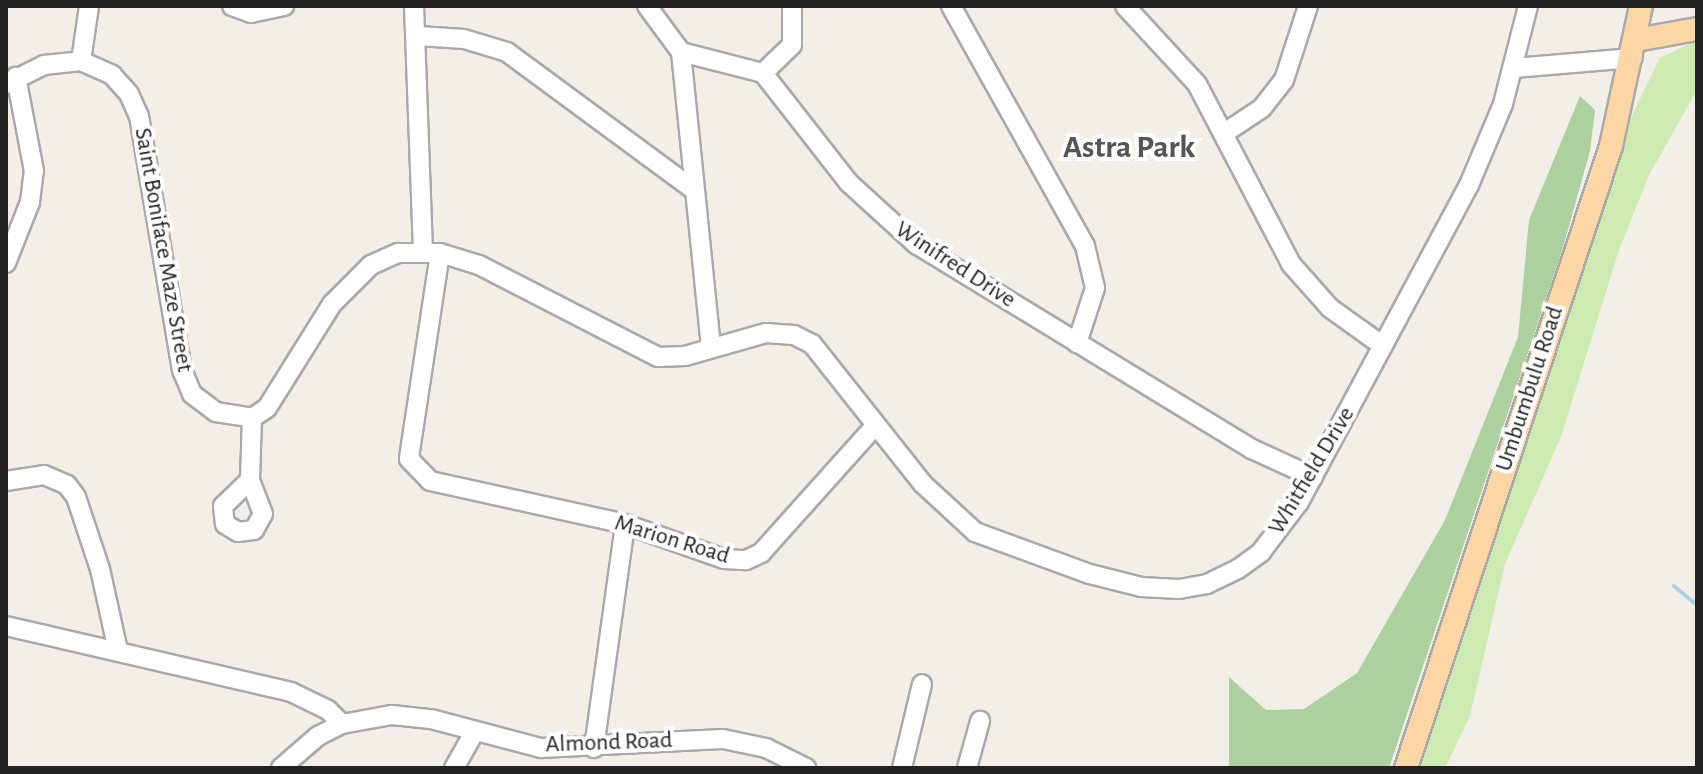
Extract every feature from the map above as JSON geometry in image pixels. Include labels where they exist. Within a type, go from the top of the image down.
[{"type":"main road","name":"Umbumbulu Road","points":[[1406,768],[1611,146],[1635,49],[1641,6]]},
{"type":"main road","points":[[1635,49],[1697,29]]},
{"type":"street","points":[[6,263],[34,179],[11,80],[44,65],[81,61],[89,6]]},
{"type":"street","points":[[232,6],[251,13],[284,6]]},
{"type":"street","points":[[414,6],[419,36],[432,253]]},
{"type":"street","points":[[250,480],[252,418],[267,408],[346,285],[381,259],[432,253],[479,265],[658,357],[685,356],[711,346],[681,52],[647,6]]},
{"type":"street","points":[[681,52],[763,73],[792,45],[792,6]]},
{"type":"street","points":[[951,6],[1085,246],[1095,288],[1077,343]]},
{"type":"street","points":[[1125,6],[1188,72],[1226,132],[1291,264],[1330,308],[1383,346]]},
{"type":"street","points":[[1226,132],[1262,108],[1284,80],[1308,6]]},
{"type":"street","name":"Whitfield Drive","points":[[711,346],[766,333],[794,335],[812,344],[875,426],[944,507],[975,532],[1052,563],[1141,587],[1207,584],[1238,569],[1279,531],[1313,477],[1469,185],[1514,68],[1528,6]]},
{"type":"street","points":[[419,36],[464,39],[507,52],[693,189]]},
{"type":"street","points":[[1514,68],[1635,49]]},
{"type":"street","name":"Saint Boniface Maze Street","points":[[81,61],[112,75],[139,116],[182,370],[192,394],[216,412],[252,418]]},
{"type":"street","name":"Winifred Drive","points":[[763,73],[877,212],[916,244],[1252,449],[1313,477]]},
{"type":"street","name":"Marion Road","points":[[432,253],[409,453],[418,473],[441,484],[625,524],[724,559],[746,560],[761,553],[875,426]]},
{"type":"street","points":[[6,481],[44,475],[67,485],[76,497],[100,569],[118,651]]},
{"type":"street","points":[[594,748],[625,524]]},
{"type":"street","points":[[6,626],[291,692],[328,710],[342,724]]},
{"type":"street","points":[[902,768],[922,684]]},
{"type":"street","name":"Almond Road","points":[[281,768],[318,736],[342,724],[411,715],[541,748],[594,748],[723,739],[766,748],[806,768]]},
{"type":"street","points":[[967,768],[980,721]]},
{"type":"street","points":[[454,768],[474,733]]},
{"type":"green space","points":[[1697,40],[1697,90],[1649,175],[1619,250],[1561,437],[1505,564],[1470,716],[1445,768],[1416,768],[1634,111],[1660,58]]},
{"type":"green space","points":[[1580,96],[1595,110],[1590,151],[1562,251],[1389,768],[1229,768],[1229,677],[1266,710],[1304,709],[1357,673],[1445,520],[1518,337],[1529,220]]},
{"type":"waterway","points":[[1674,586],[1697,605]]},
{"type":"district","name":"Astra Park","points":[[1129,147]]}]
